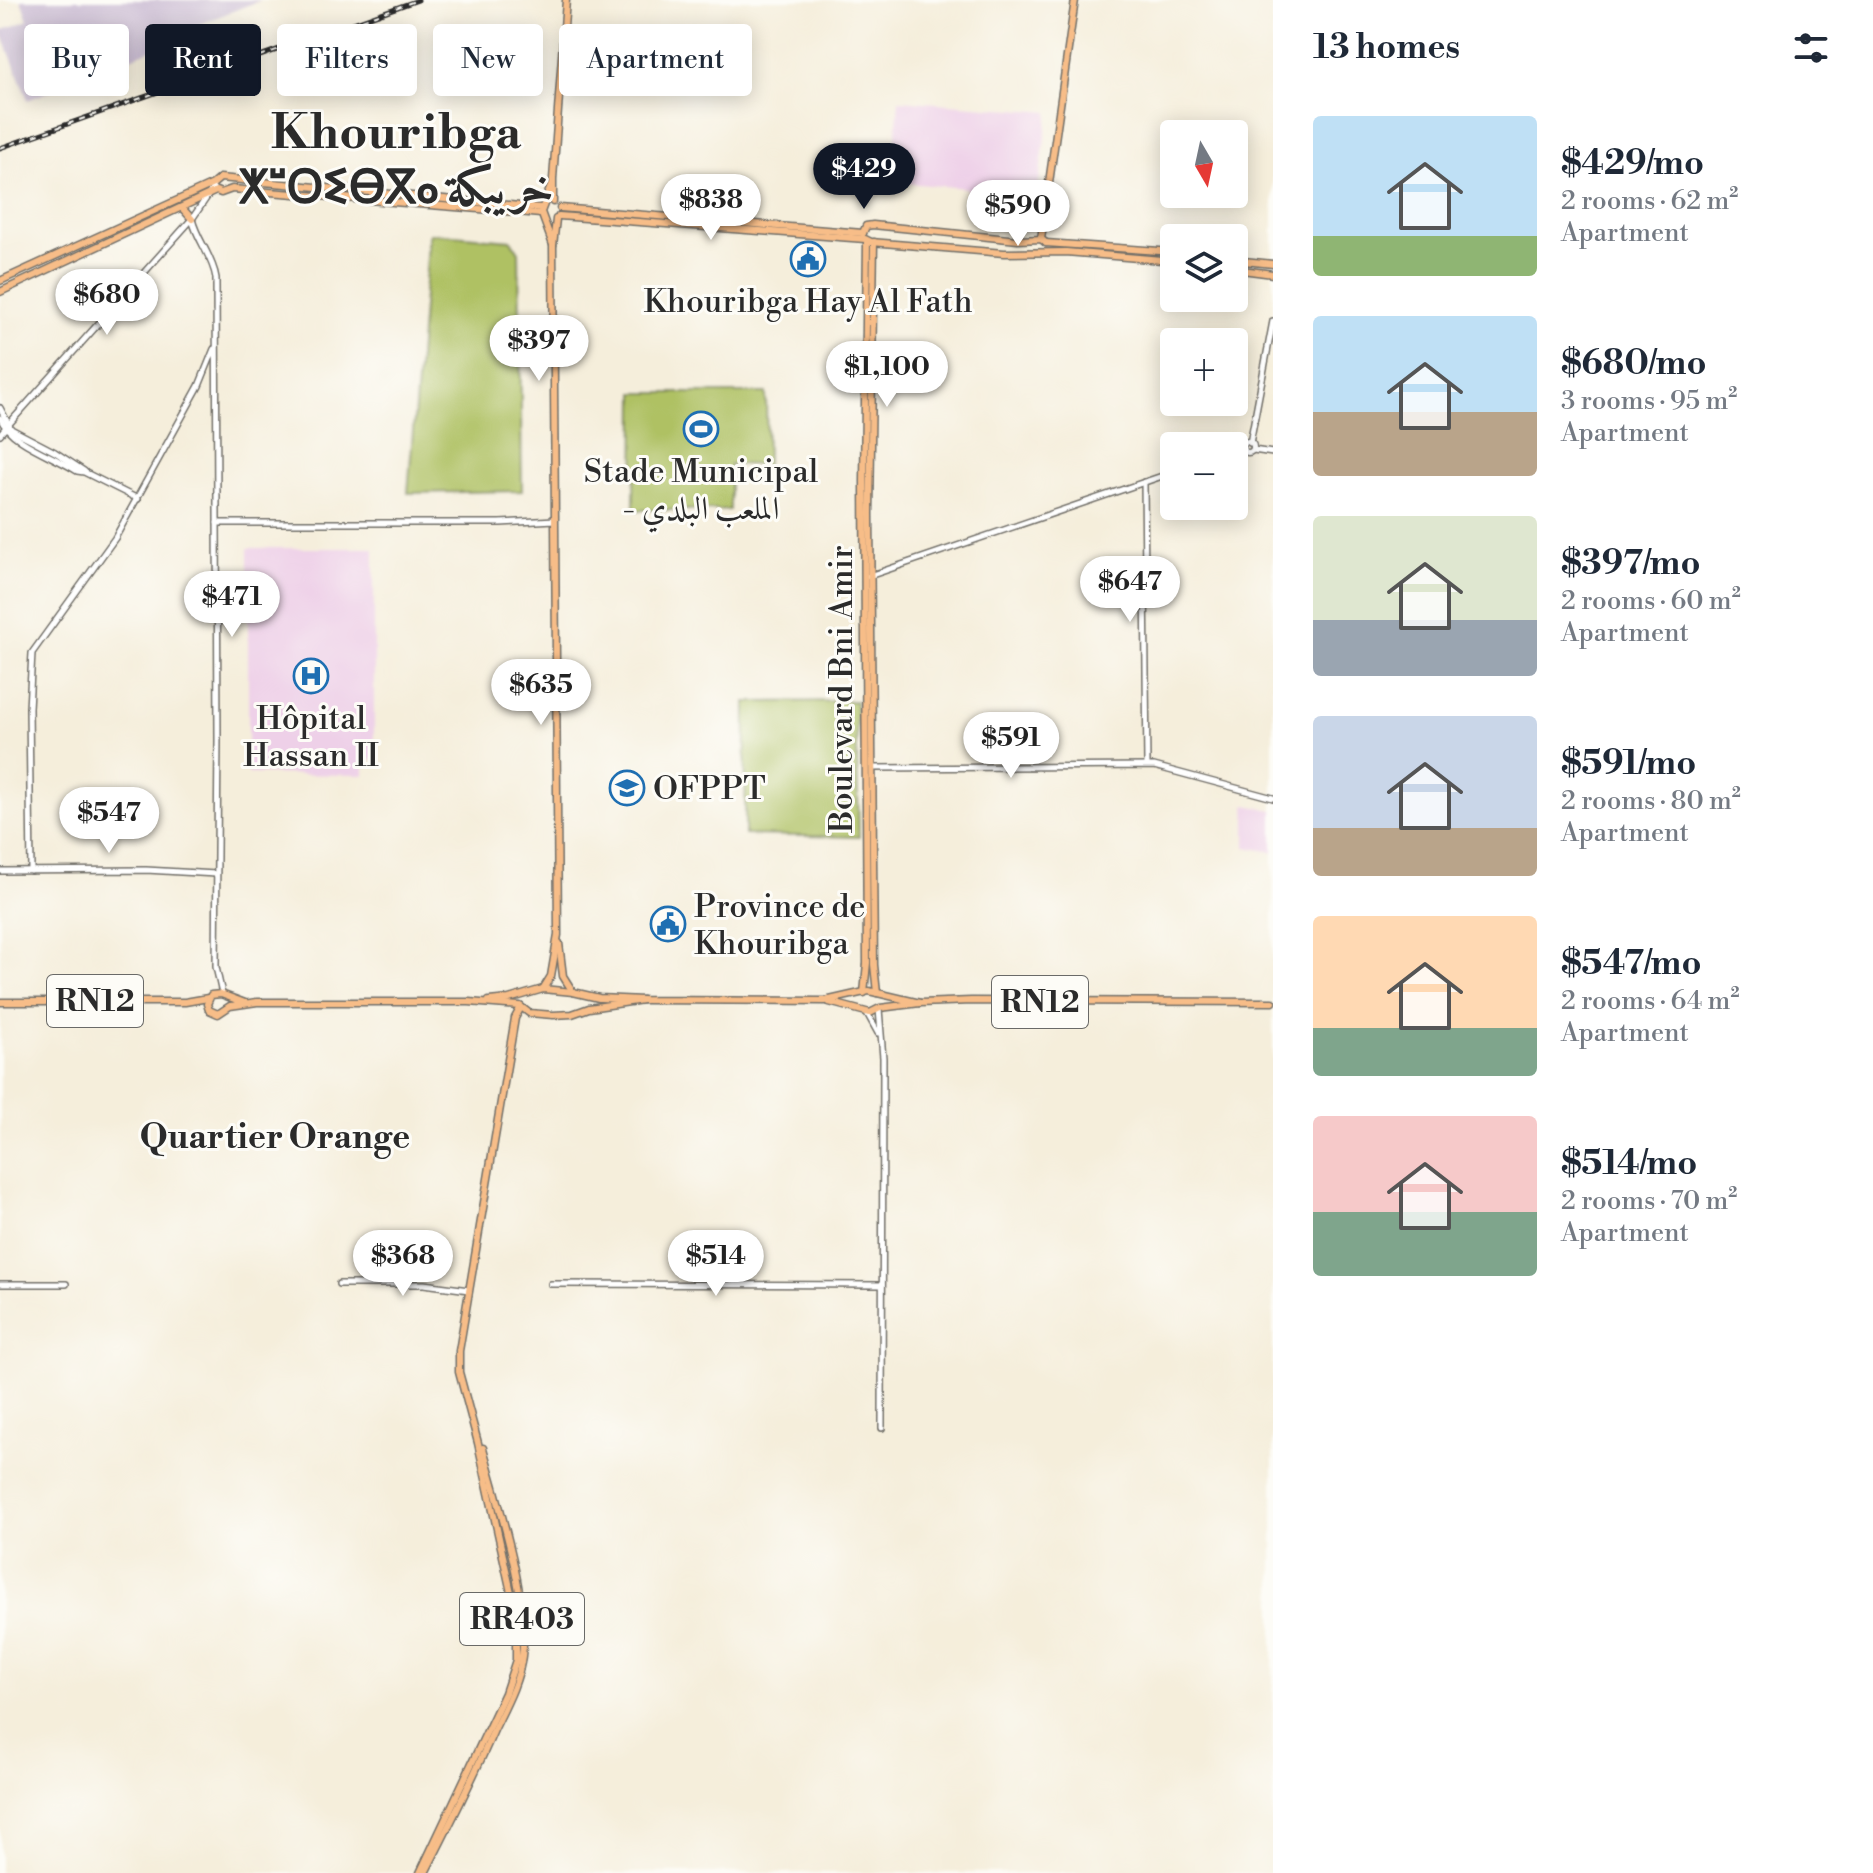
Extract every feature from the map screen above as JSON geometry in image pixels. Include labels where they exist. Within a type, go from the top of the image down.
[{"type":"main road","points":[[553,246],[545,209],[553,179],[566,0]]},
{"type":"main road","points":[[1040,252],[1075,0]]},
{"type":"main road","points":[[0,292],[182,208],[213,189],[217,179],[255,180],[545,209],[557,218],[869,239]]},
{"type":"main road","points":[[226,181],[226,190]]},
{"type":"main road","points":[[0,281],[213,189],[221,193],[250,188],[560,208],[1012,254],[1040,252],[1160,260]]},
{"type":"main road","points":[[182,208],[192,219]]},
{"type":"main road","points":[[560,208],[553,246],[558,935],[563,976],[573,992]]},
{"type":"main road","points":[[869,239],[870,225],[1160,251]]},
{"type":"main road","name":"Boulevard Bni Amir","points":[[863,994],[867,963],[869,239],[881,233],[878,227]]},
{"type":"main road","points":[[1040,252],[1033,248],[1041,240]]},
{"type":"main road","points":[[1248,261],[1273,264]]},
{"type":"main road","points":[[1248,271],[1273,274]]},
{"type":"main road","name":"Boulevard Bni Amir","points":[[868,576],[874,768],[874,950],[878,994]]},
{"type":"main road","points":[[543,989],[551,976],[558,935]]},
{"type":"main road","name":"RN12","points":[[189,1002],[218,1014],[226,1008],[245,1003],[469,1002],[509,999],[543,989],[643,1000],[825,1001],[869,991],[920,1003]]},
{"type":"main road","points":[[863,994],[859,1005],[865,1012]]},
{"type":"main road","points":[[878,994],[882,1001],[880,1009]]},
{"type":"main road","points":[[223,995],[226,1008]]},
{"type":"main road","name":"RN12","points":[[0,1002],[189,1002],[223,995],[245,1003]]},
{"type":"main road","points":[[515,1024],[529,1013],[520,1007],[522,995]]},
{"type":"main road","points":[[584,995],[585,1009]]},
{"type":"main road","points":[[209,1009],[211,996]]},
{"type":"main road","name":"RN12","points":[[529,1013],[572,1014],[643,1000]]},
{"type":"main road","name":"RN12","points":[[825,1001],[865,1012],[920,1003],[1271,1001]]},
{"type":"main road","name":"RN12","points":[[469,1002],[520,1007]]},
{"type":"main road","name":"RR403","points":[[422,1873],[505,1693],[518,1645],[511,1584],[459,1372],[459,1351],[516,1015],[520,1007]]},
{"type":"street","points":[[0,434],[192,219],[213,189]]},
{"type":"street","points":[[192,219],[197,237],[214,269],[217,980],[211,996]]},
{"type":"street","points":[[1253,450],[1250,443],[1273,321]]},
{"type":"street","points":[[31,871],[29,708],[32,653],[106,553],[138,499],[200,385],[215,344]]},
{"type":"street","points":[[205,373],[215,373]]},
{"type":"street","points":[[200,385],[215,373]]},
{"type":"street","points":[[200,385],[210,385],[216,390]]},
{"type":"street","points":[[0,408],[6,427]]},
{"type":"street","points":[[0,418],[6,427],[77,471],[138,499]]},
{"type":"street","points":[[1248,451],[1273,453]]},
{"type":"street","points":[[868,576],[1160,477]]},
{"type":"street","points":[[1144,482],[1147,765]]},
{"type":"street","points":[[217,523],[500,523],[555,520]]},
{"type":"street","points":[[874,768],[1147,765],[1273,798]]},
{"type":"street","points":[[0,871],[136,869],[216,874]]},
{"type":"street","points":[[217,980],[223,995]]},
{"type":"street","points":[[880,1009],[883,1058],[882,1428]]},
{"type":"street","points":[[865,1012],[880,1037]]},
{"type":"street","points":[[0,1284],[66,1284]]},
{"type":"street","points":[[339,1284],[424,1284],[469,1290]]},
{"type":"street","points":[[551,1284],[882,1285]]},
{"type":"shaded area","points":[[21,0],[261,0],[200,24],[145,24],[145,52],[129,59],[129,24],[24,24],[24,90],[1,31],[28,20]]},
{"type":"shaded area","points":[[899,100],[1049,112],[1036,202],[967,195],[967,188],[892,182]]},
{"type":"shaded area","name":"Hôpital Hassan II","points":[[248,548],[374,548],[374,759],[364,761],[364,775],[248,774]]},
{"type":"shaded area","points":[[1246,805],[1273,810],[1273,852],[1246,847]]},
{"type":"green space","points":[[429,233],[511,240],[519,252],[522,491],[408,493]]},
{"type":"green space","name":"Stade Municipal - الملعب البلدي","points":[[635,393],[766,393],[767,465],[730,464],[730,510],[634,510]]},
{"type":"green space","points":[[856,701],[859,837],[745,835],[746,702]]},
{"type":"railway","points":[[0,148],[418,0]]},
{"type":"place","name":"Khouribga Hay Al Fath","points":[[808,259]]},
{"type":"place","name":"Stade Municipal - الملعب البلدي","points":[[701,429]]},
{"type":"place","name":"Hôpital Hassan II","points":[[311,676]]},
{"type":"place","name":"OFPPT","points":[[627,788]]},
{"type":"place","name":"Province de Khouribga","points":[[668,924]]},
{"type":"district","name":"Khouribga ⵅⵯⵔⵉⴱⴳⴰ خريبكة","points":[[396,158]]},
{"type":"district","name":"Quartier Orange","points":[[275,1136]]}]
